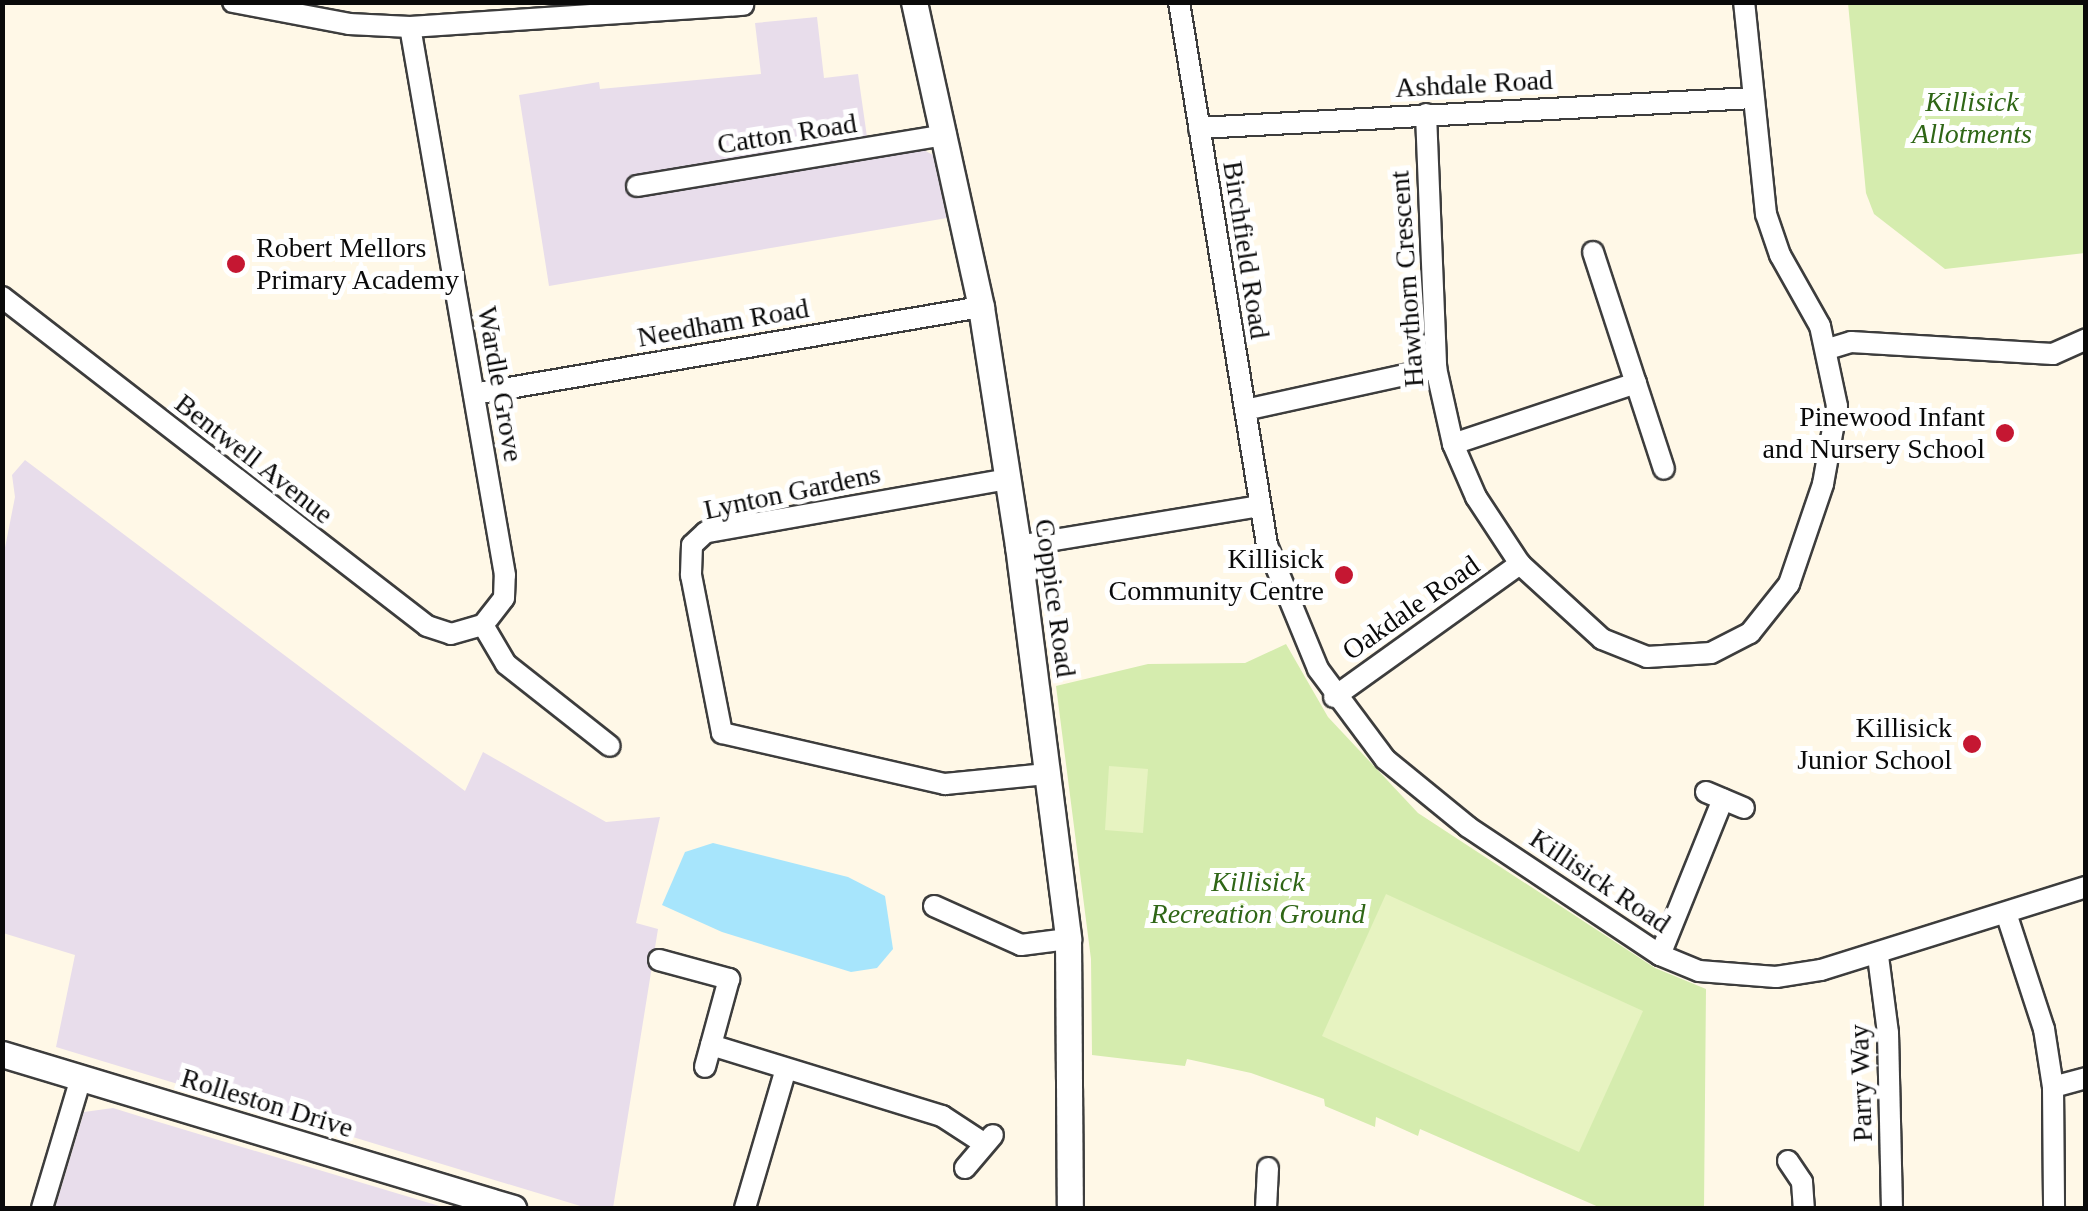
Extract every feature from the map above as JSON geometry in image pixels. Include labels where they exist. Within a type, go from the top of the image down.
[{"type":"street","points":[[233,2],[349,24],[410,27],[743,6]]},
{"type":"street","name":"Coppice Road","points":[[914,2],[981,307],[1048,774],[1068,939],[1070,1208]]},
{"type":"street","name":"Birchfield Road","points":[[1179,2],[1260,506]]},
{"type":"street","name":"Hawthorn Crescent","points":[[1426,114],[1436,368],[1453,444],[1476,497],[1520,564],[1579,622],[1624,650],[1692,657],[1750,633],[1789,584],[1823,484],[1838,406],[1828,349],[1772,236],[1744,2]]},
{"type":"street","name":"Wardle Grove","points":[[410,27],[505,575],[504,598],[482,625]]},
{"type":"street","name":"Ashdale Road","points":[[1198,128],[1753,98]]},
{"type":"street","name":"Catton Road","points":[[637,186],[946,136]]},
{"type":"street","points":[[1594,252],[1664,469]]},
{"type":"street","name":"Bentwell Avenue","points":[[2,298],[427,626],[451,634],[482,625]]},
{"type":"street","name":"Needham Road","points":[[474,394],[981,307]]},
{"type":"street","points":[[1828,349],[1851,342],[2052,354],[2086,339]]},
{"type":"street","points":[[1245,410],[1436,368]]},
{"type":"street","points":[[1453,444],[1636,382]]},
{"type":"street","name":"Lynton Gardens","points":[[1008,479],[706,532],[692,545],[691,575],[722,733],[944,784],[1048,774]]},
{"type":"street","points":[[1018,546],[1260,506]]},
{"type":"street","name":"Killisick Road","points":[[1260,506],[1288,610],[1334,697],[1418,789],[1660,955],[1699,972],[1750,977],[1794,975],[1878,956],[2086,887]]},
{"type":"street","name":"Oakdale Road","points":[[1334,697],[1520,564]]},
{"type":"street","points":[[482,625],[506,664],[610,746]]},
{"type":"street","points":[[1660,955],[1714,795],[1744,808]]},
{"type":"street","points":[[934,906],[1021,944],[1068,939]]},
{"type":"street","points":[[2006,916],[2040,1014],[2053,1086],[2054,1208]]},
{"type":"street","name":"Parry Way","points":[[1878,956],[1888,1034],[1892,1208]]},
{"type":"street","points":[[659,960],[728,979],[704,1067]]},
{"type":"street","points":[[711,1045],[942,1116],[990,1139],[965,1168]]},
{"type":"street","name":"Rolleston Drive","points":[[2,1054],[513,1208]]},
{"type":"street","points":[[746,1208],[786,1069]]},
{"type":"street","points":[[42,1208],[80,1078]]},
{"type":"street","points":[[2053,1086],[2086,1078]]},
{"type":"street","points":[[1788,1161],[1802,1182],[1804,1208]]},
{"type":"street","points":[[1268,1168],[1272,1207]]},
{"type":"shaded area","points":[[817,17],[824,78],[858,74],[870,158],[920,148],[933,155],[947,218],[549,286],[519,95],[599,82],[600,89],[761,74],[755,23]]},
{"type":"shaded area","points":[[25,460],[465,791],[483,752],[606,822],[660,817],[636,923],[658,929],[613,1208],[587,1208],[56,1047],[75,955],[3,933],[2,563],[15,497],[12,475]]},
{"type":"shaded area","points":[[113,1108],[446,1208],[55,1208],[84,1112]]},
{"type":"green space","name":"Killisick Allotments","points":[[1848,3],[2083,3],[2085,253],[1945,269],[1874,214],[1866,193]]},
{"type":"green space","name":"Killisick Recreation Ground","points":[[1286,644],[1328,717],[1418,813],[1655,968],[1706,989],[1704,1208],[1601,1208],[1420,1129],[1418,1136],[1376,1117],[1375,1127],[1325,1106],[1324,1099],[1251,1073],[1187,1059],[1185,1066],[1092,1055],[1091,959],[1056,686],[1148,664],[1245,663]]},
{"type":"green space","points":[[1109,766],[1148,769],[1143,833],[1105,830]]},
{"type":"green space","points":[[1386,894],[1643,1011],[1579,1152],[1322,1036]]},
{"type":"water","points":[[713,843],[848,877],[885,896],[893,949],[877,968],[851,972],[722,932],[662,905],[685,852]]},
{"type":"place","name":"Robert Mellors Primary Academy","points":[[236,264]]},
{"type":"place","name":"Pinewood Infant and Nursery School","points":[[2005,433]]},
{"type":"place","name":"Killisick Community Centre","points":[[1344,575]]},
{"type":"place","name":"Killisick Junior School","points":[[1972,744]]}]
